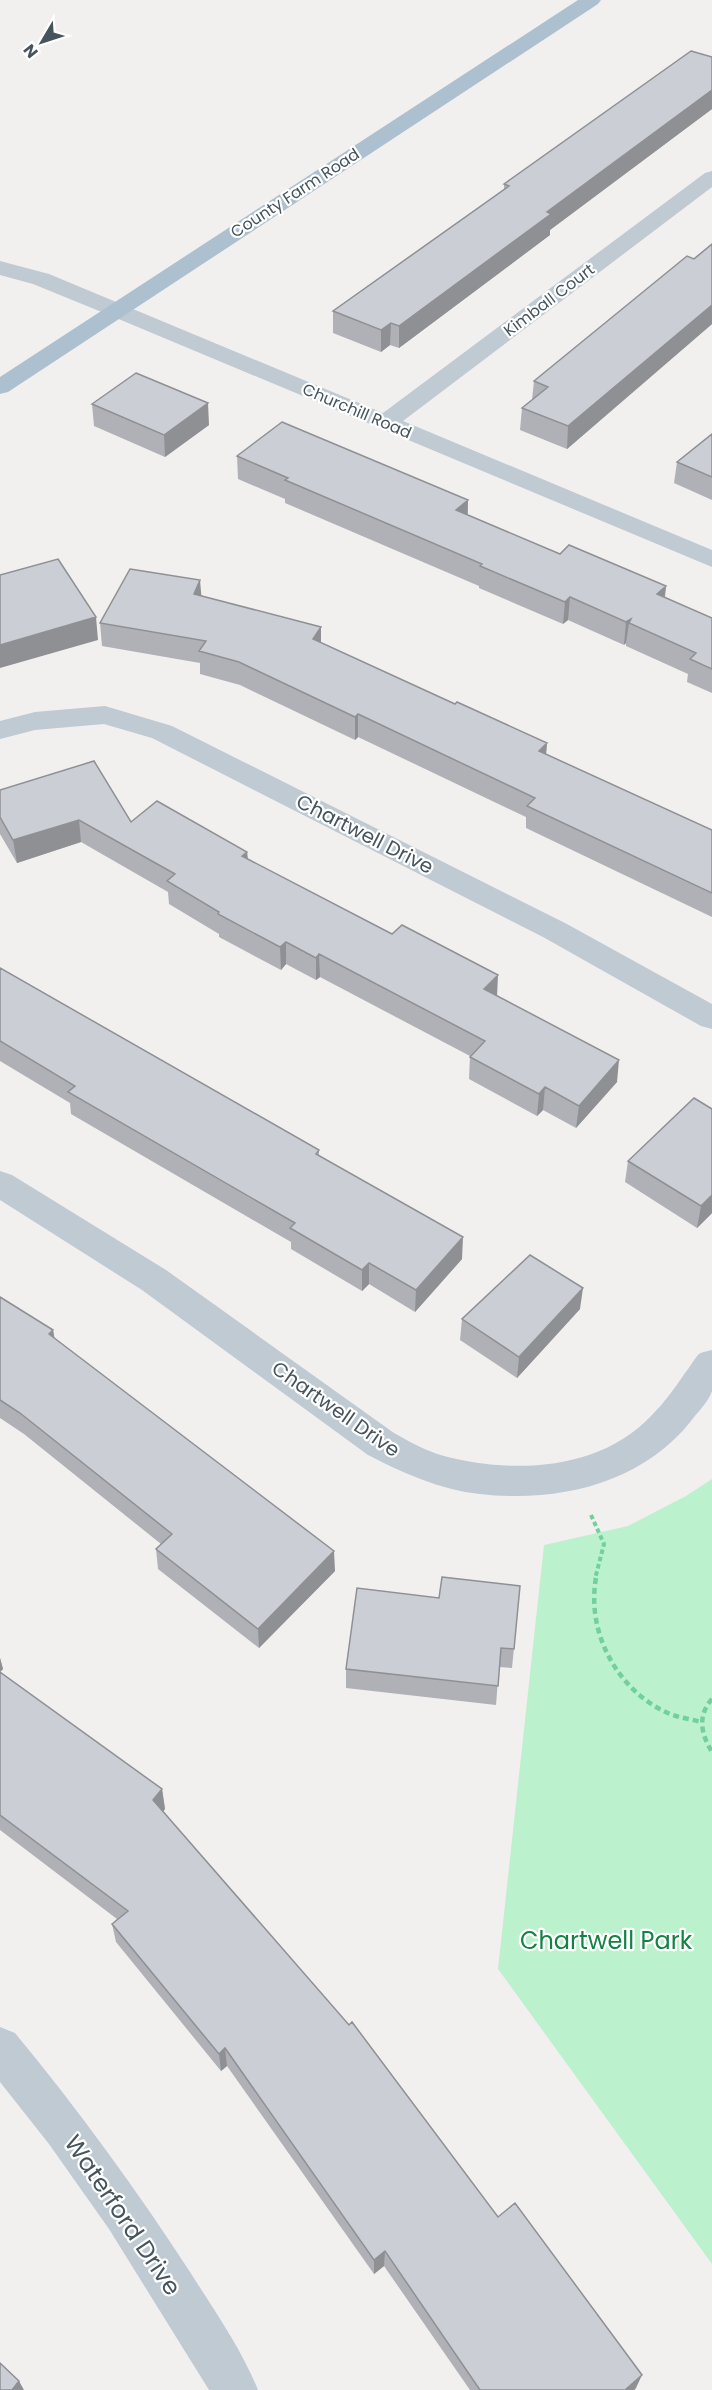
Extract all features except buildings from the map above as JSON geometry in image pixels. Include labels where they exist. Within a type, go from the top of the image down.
[{"type":"main road","name":"County Farm Road","points":[[0,387],[591,0]]},
{"type":"street","name":"Kimball Court","points":[[385,423],[712,177]]},
{"type":"street","name":"Churchill Road","points":[[0,268],[41,279],[117,310],[712,559]]},
{"type":"street","name":"Chartwell Drive","points":[[0,730],[35,721],[105,715],[162,732],[554,930],[712,1018]]},
{"type":"street","name":"Chartwell Drive","points":[[0,1184],[154,1280],[401,1456],[431,1468],[482,1480],[544,1480],[597,1470],[646,1444],[666,1424],[712,1364]]},
{"type":"street","name":"Waterford Drive","points":[[0,2048],[37,2091],[143,2240],[235,2390]]},
{"type":"path","points":[[572,1475],[604,1544],[598,1563],[593,1617],[605,1655],[632,1688],[649,1701],[670,1713],[701,1722]]},
{"type":"path","points":[[712,1699],[702,1715],[701,1722],[704,1741],[712,1752]]},
{"type":"green space","name":"Chartwell Park","points":[[712,1479],[712,2264],[498,1969],[544,1545],[628,1526],[686,1496]]}]
